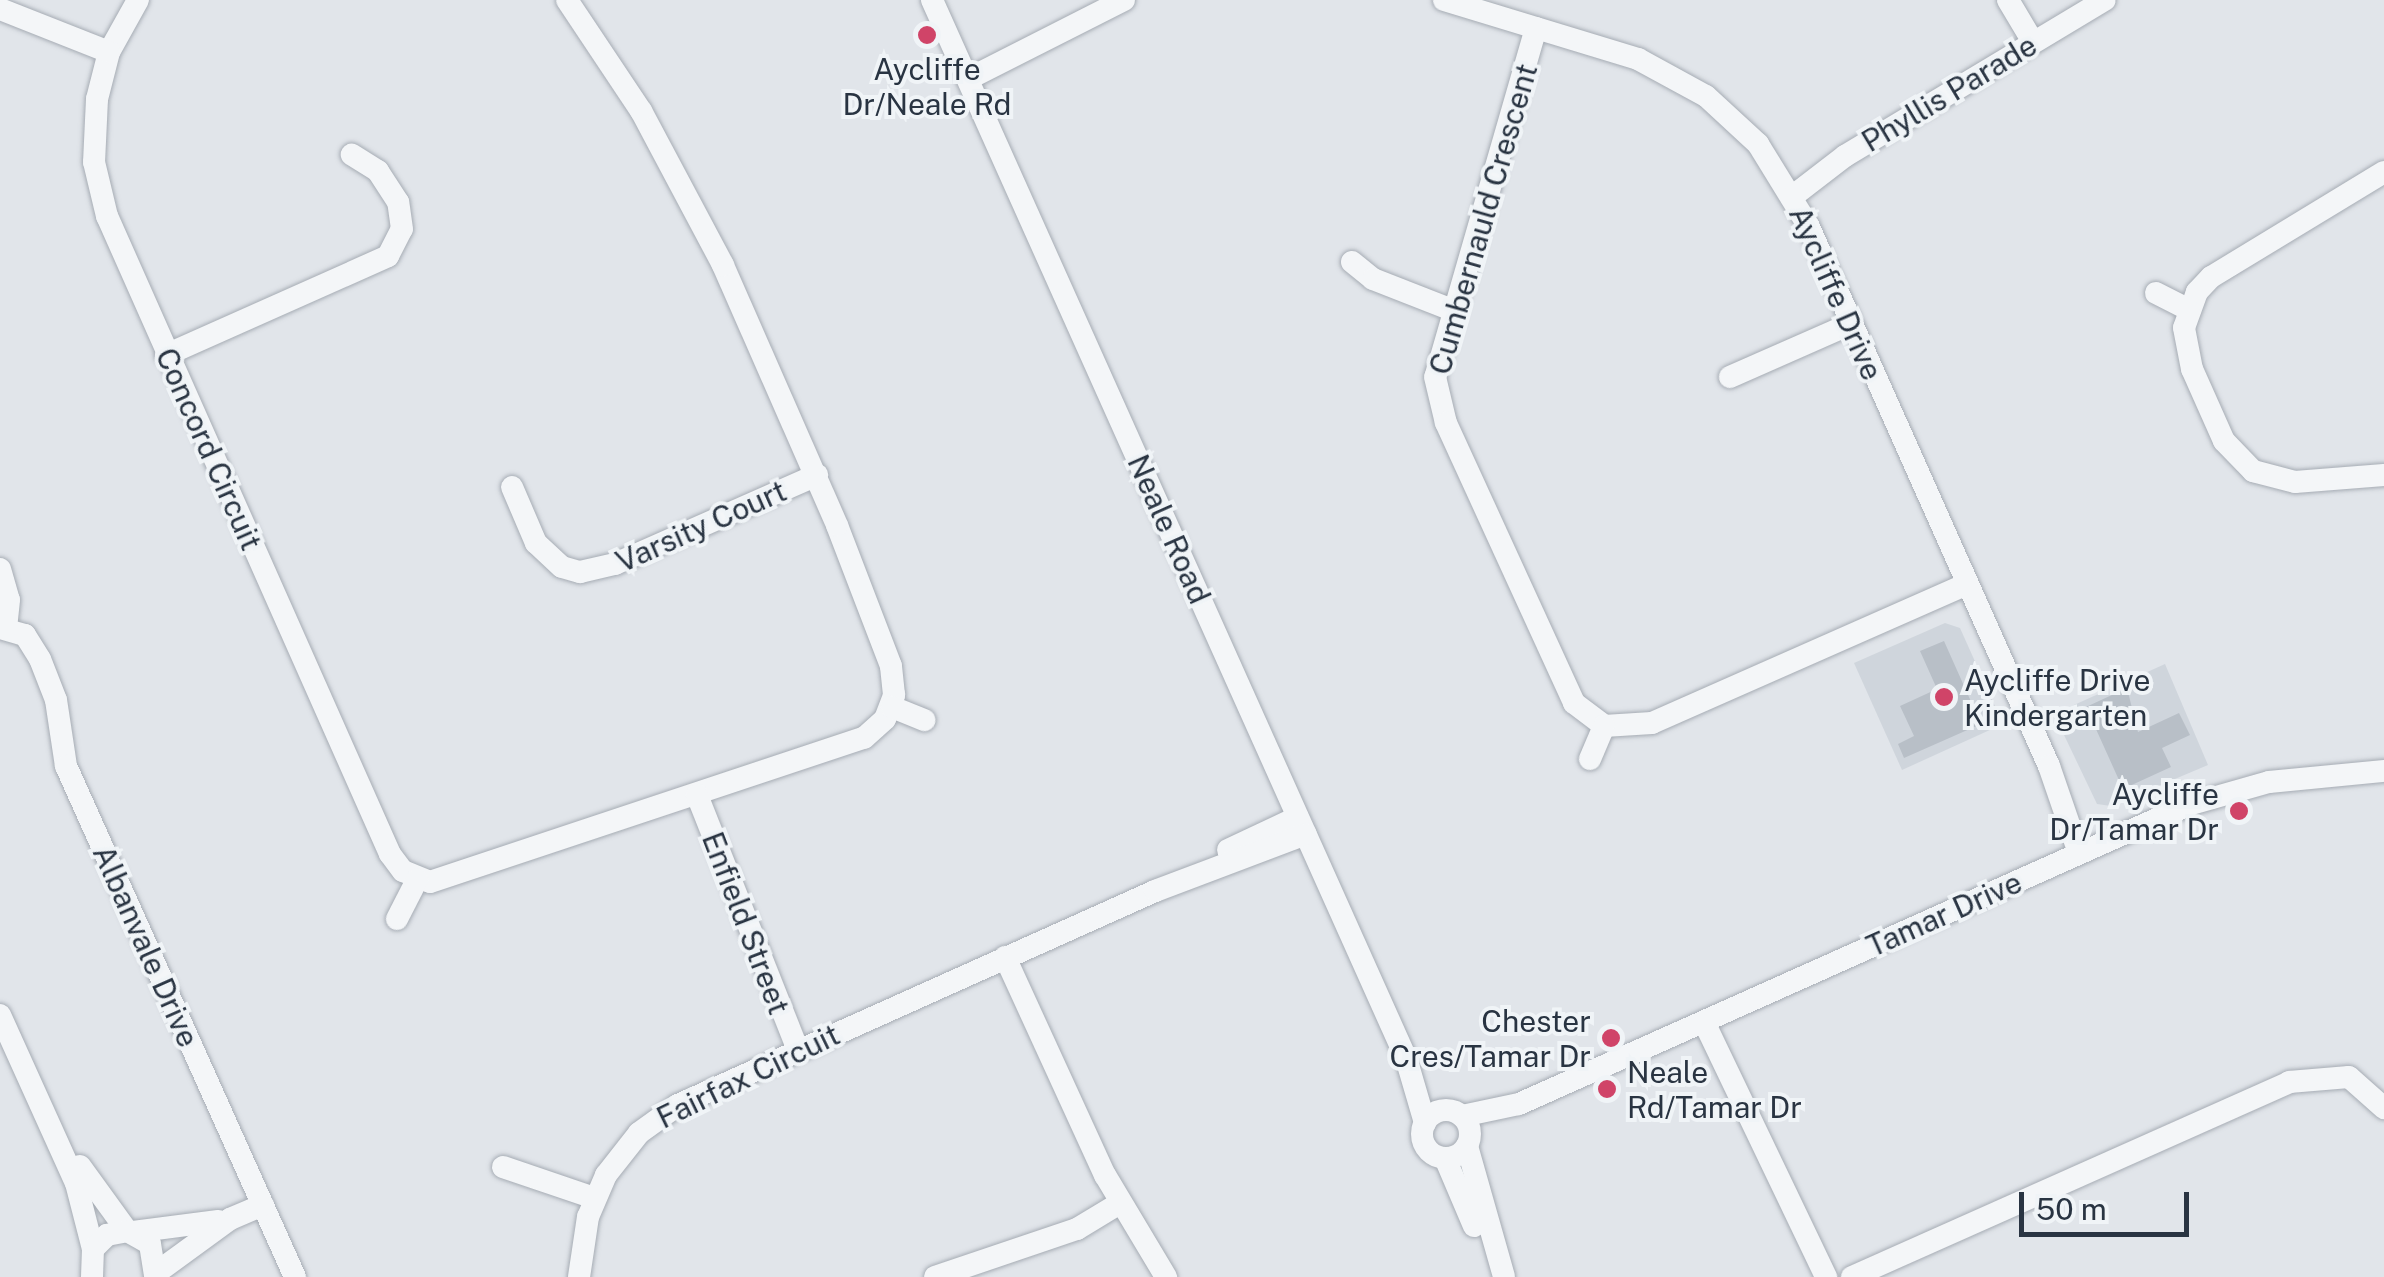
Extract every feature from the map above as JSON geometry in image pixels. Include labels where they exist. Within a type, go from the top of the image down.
[{"type":"street","name":"Concord Circuit","points":[[138,0],[109,52],[94,130],[99,189],[166,354],[390,854],[417,880]]},
{"type":"street","points":[[397,919],[417,880],[443,881],[864,738],[878,730],[892,706],[891,666],[817,475],[693,204],[567,0]]},
{"type":"street","name":"Neale Road","points":[[932,0],[1406,1058],[1444,1116],[1426,1146],[1446,1158]]},
{"type":"street","points":[[964,72],[1124,0]]},
{"type":"street","name":"Aycliffe Drive","points":[[1444,0],[1638,59],[1706,96],[1758,144],[1789,189],[2088,849]]},
{"type":"street","points":[[2008,0],[2033,42]]},
{"type":"street","name":"Phyllis Parade","points":[[1789,189],[2105,0]]},
{"type":"street","points":[[0,9],[109,52]]},
{"type":"street","name":"Cumbernauld Crescent","points":[[1536,28],[1435,378],[1440,408],[1564,686],[1604,726]]},
{"type":"street","points":[[166,354],[388,256],[402,229],[398,202],[378,171],[352,155]]},
{"type":"street","points":[[2384,172],[2211,277],[2189,310],[2184,328],[2192,370],[2224,440],[2253,471],[2295,482],[2384,475]]},
{"type":"street","points":[[1352,262],[1373,279],[1452,310]]},
{"type":"street","points":[[2156,294],[2189,310]]},
{"type":"street","points":[[1730,377],[1850,324]]},
{"type":"street","name":"Varsity Court","points":[[512,486],[536,543],[562,566],[580,572],[615,564],[817,475]]},
{"type":"street","points":[[0,570],[9,600],[3,628]]},
{"type":"street","points":[[1590,759],[1604,726],[1637,727],[1670,718],[1967,584]]},
{"type":"street","name":"Albanvale Drive","points":[[3,628],[25,636],[40,659],[56,700],[66,766],[295,1277]]},
{"type":"street","points":[[892,706],[925,720]]},
{"type":"street","name":"Tamar Drive","points":[[1446,1158],[1519,1104],[2088,849],[2229,791],[2384,771]]},
{"type":"street","name":"Enfield Street","points":[[697,795],[798,1050]]},
{"type":"street","name":"Fairfax Circuit","points":[[580,1277],[594,1198],[622,1152],[656,1119],[1005,956],[1302,826]]},
{"type":"street","points":[[1005,956],[1120,1203],[1166,1277]]},
{"type":"street","points":[[0,1015],[52,1126],[93,1249],[92,1277]]},
{"type":"street","points":[[1710,1019],[1826,1277]]},
{"type":"street","points":[[1852,1277],[2289,1082],[2330,1074],[2380,1091]]},
{"type":"street","name":"Tamar Drive","points":[[1444,1116],[1519,1104]]},
{"type":"street","points":[[1444,1116],[1468,1144],[1500,1268]]},
{"type":"street","points":[[52,1126],[130,1232],[150,1244],[155,1275],[230,1219],[262,1205]]},
{"type":"street","points":[[1446,1158],[1500,1268]]},
{"type":"street","points":[[503,1166],[594,1198]]},
{"type":"street","points":[[936,1277],[1077,1229],[1120,1203]]},
{"type":"street","points":[[93,1249],[108,1235],[230,1219]]},
{"type":"shaded area","points":[[1945,623],[1960,628],[2003,724],[1902,770],[1854,663]]},
{"type":"shaded area","points":[[2165,664],[2208,765],[2111,806],[2097,804],[2054,714]]},
{"type":"building","name":"Aycliffe Drive Kindergarten","points":[[1944,641],[1981,724],[1904,758],[1898,744],[1914,736],[1900,706],[1937,689],[1920,651]]},
{"type":"building","points":[[2127,688],[2138,732],[2179,713],[2190,735],[2162,748],[2171,767],[2123,789],[2086,707]]},
{"type":"place","name":"Aycliffe Dr/Neale Rd","points":[[927,35]]},
{"type":"place","name":"Aycliffe Drive Kindergarten","points":[[1944,697]]},
{"type":"place","name":"Aycliffe Dr/Tamar Dr","points":[[2239,811]]},
{"type":"place","name":"Chester Cres/Tamar Dr","points":[[1611,1038]]},
{"type":"place","name":"Neale Rd/Tamar Dr","points":[[1607,1089]]}]
